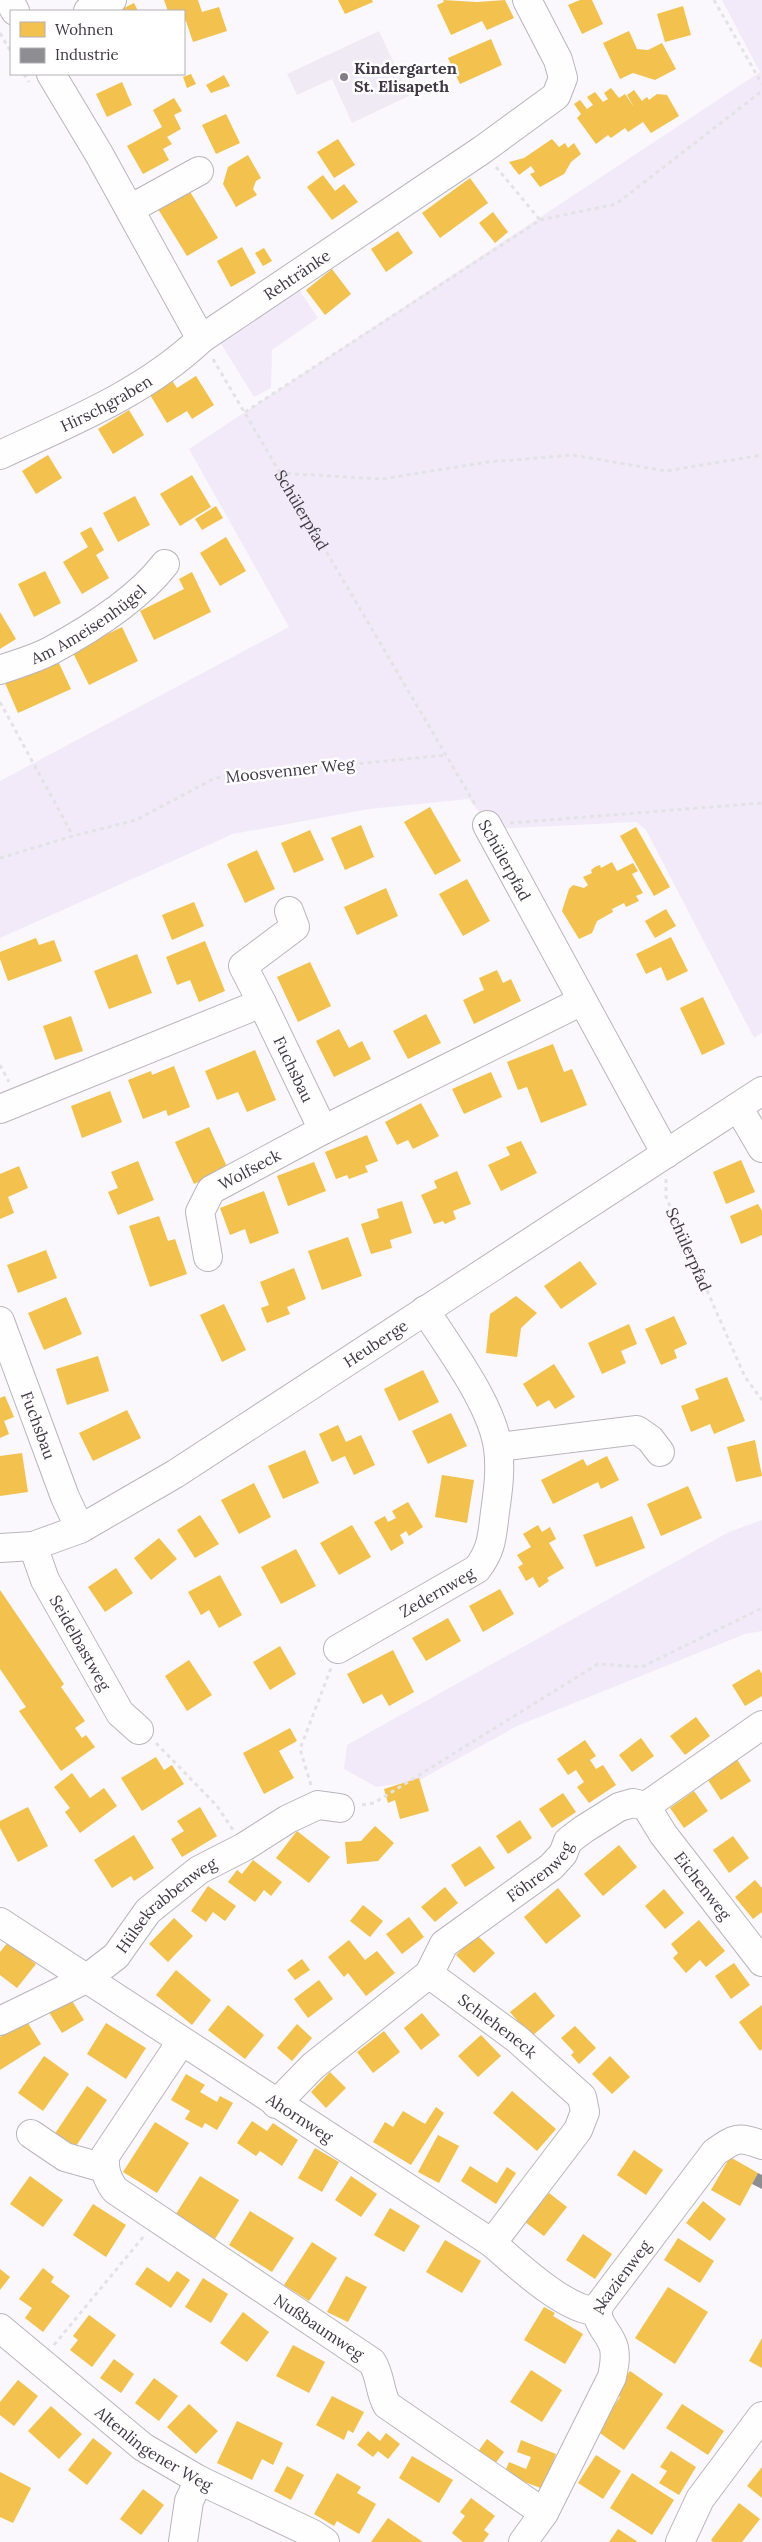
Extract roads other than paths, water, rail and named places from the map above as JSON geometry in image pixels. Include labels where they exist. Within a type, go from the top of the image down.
[{"type":"street","points":[[90,10],[112,0]]},
{"type":"street","name":"Rehtränke","points":[[201,339],[482,150],[556,96],[563,78],[558,60],[527,0]]},
{"type":"street","points":[[52,75],[130,209],[201,339]]},
{"type":"street","points":[[130,209],[199,172]]},
{"type":"street","name":"Hirschgraben","points":[[0,455],[113,403],[182,356],[201,339]]},
{"type":"street","name":"Am Ameisenhügel","points":[[0,670],[49,652],[109,615],[157,574],[165,564]]},
{"type":"street","name":"Schülerpfad","points":[[487,825],[666,1154]]},
{"type":"street","name":"Fuchsbau","points":[[289,911],[295,927],[243,966],[324,1130]]},
{"type":"street","points":[[324,1130],[582,1001]]},
{"type":"street","points":[[0,1109],[262,1002]]},
{"type":"street","name":"Heuberge","points":[[0,1548],[33,1546],[80,1529],[175,1474],[762,1091]]},
{"type":"street","points":[[738,1107],[762,1148]]},
{"type":"street","name":"Wolfseck","points":[[208,1258],[200,1212],[211,1190],[324,1130]]},
{"type":"street","name":"Zedernweg","points":[[338,1649],[477,1569],[487,1556],[491,1543],[500,1472],[498,1447],[491,1422],[474,1388],[425,1310]]},
{"type":"street","name":"Fuchsbau","points":[[0,1321],[65,1497],[80,1529]]},
{"type":"street","points":[[498,1447],[637,1430],[650,1438],[660,1452]]},
{"type":"street","name":"Seidelbastweg","points":[[33,1546],[44,1580],[120,1713],[139,1730]]},
{"type":"street","points":[[646,1806],[762,1725]]},
{"type":"street","name":"Föhrenweg","points":[[429,1974],[444,1944],[551,1867],[563,1854],[568,1841],[619,1807],[633,1804],[646,1806]]},
{"type":"street","name":"Eichenweg","points":[[646,1806],[663,1834],[762,1962]]},
{"type":"street","name":"Hülsekrabbenweg","points":[[0,2021],[86,1979],[116,1956],[148,1911],[199,1870],[244,1847],[288,1819],[329,1807]]},
{"type":"street","name":"Ahornweg","points":[[0,1922],[276,2104],[366,2160],[492,2243],[530,2275],[579,2309],[597,2311]]},
{"type":"street","points":[[276,2104],[313,2066],[429,1974]]},
{"type":"street","name":"Schleheneck","points":[[429,1974],[517,2039],[582,2097],[586,2112],[578,2130],[492,2243]]},
{"type":"street","points":[[31,2134],[65,2157],[104,2168],[105,2156],[181,2042]]},
{"type":"street","name":"Akazienweg","points":[[523,2542],[544,2513],[612,2377],[615,2362],[614,2346],[599,2323],[597,2311],[600,2304],[715,2152],[733,2140],[749,2140],[762,2145]]},
{"type":"street","name":"Nußbaumweg","points":[[104,2168],[108,2181],[115,2190],[157,2220],[372,2362],[379,2372],[381,2394],[387,2405],[544,2513]]},
{"type":"street","name":"Altenlingener Weg","points":[[0,2328],[40,2363],[143,2446],[199,2480],[313,2534],[325,2542]]},
{"type":"street","points":[[680,2542],[700,2499],[762,2416]]},
{"type":"street","points":[[183,2542],[189,2501],[199,2480]]},
{"type":"place","name":"Kindergarten St. Elisapeth","points":[[344,77]]}]
